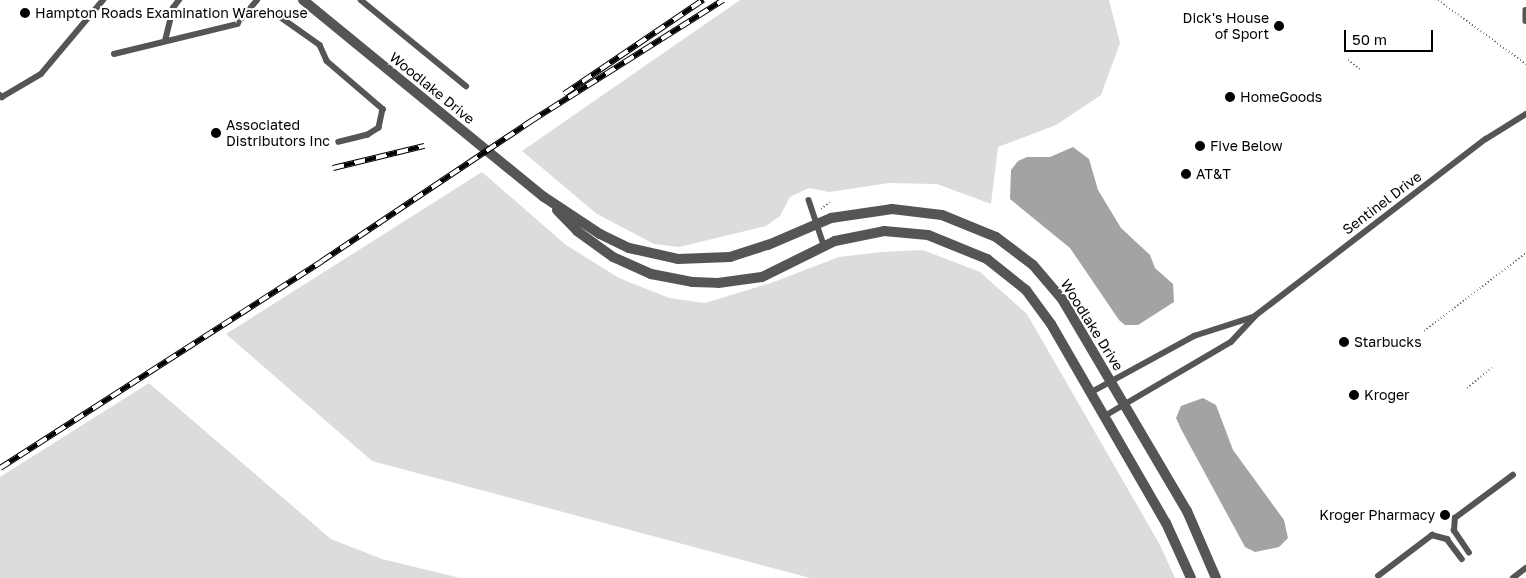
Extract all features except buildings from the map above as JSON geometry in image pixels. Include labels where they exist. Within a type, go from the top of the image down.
[{"type":"street","name":"Woodlake Drive","points":[[304,0],[544,197],[576,231],[613,257],[641,270],[678,280],[718,283],[762,276],[824,245],[863,233],[906,232],[948,241],[987,259],[1017,281],[1040,309],[1176,542],[1191,578]]},
{"type":"street","name":"Woodlake Drive","points":[[544,197],[618,243],[642,252],[678,258],[716,259],[744,254],[817,222],[864,210],[904,209],[955,219],[996,237],[1033,265],[1054,288],[1125,404],[1190,517],[1216,578]]},
{"type":"lane","points":[[0,95],[2,97],[41,74],[103,0]]},
{"type":"lane","points":[[164,41],[172,8],[179,0]]},
{"type":"lane","points":[[114,54],[237,24],[257,0]]},
{"type":"lane","points":[[361,0],[466,86]]},
{"type":"lane","points":[[1526,10],[1526,21]]},
{"type":"lane","points":[[246,13],[279,16],[320,45],[327,61],[384,109],[379,128],[368,135],[339,142]]},
{"type":"lane","name":"Sentinel Drive","points":[[1103,417],[1219,350],[1256,316],[1493,134],[1526,114]]},
{"type":"lane","points":[[809,200],[824,245]]},
{"type":"lane","name":"Sentinel Drive","points":[[1090,393],[1194,336],[1256,316]]},
{"type":"lane","points":[[1469,553],[1454,531],[1455,518],[1513,475]]},
{"type":"lane","points":[[1378,576],[1432,534],[1447,540],[1462,559]]},
{"type":"lane","points":[[1513,578],[1526,568]]},
{"type":"path","points":[[1438,0],[1526,64]]},
{"type":"path","points":[[1348,60],[1360,69]]},
{"type":"path","points":[[813,211],[827,206],[830,202]]},
{"type":"path","points":[[1424,331],[1526,253]]},
{"type":"path","points":[[1467,388],[1492,368]]},
{"type":"shaded area","points":[[740,0],[1109,0],[1120,43],[1101,95],[1056,125],[998,147],[991,204],[937,184],[889,183],[829,192],[809,188],[790,197],[780,216],[766,226],[679,247],[654,244],[597,214],[522,151]]},
{"type":"shaded area","points":[[1073,147],[1089,159],[1098,190],[1121,228],[1150,255],[1155,268],[1173,284],[1174,302],[1138,325],[1125,325],[1119,320],[1070,248],[1010,199],[1011,170],[1018,161],[1027,157],[1050,157]]},
{"type":"shaded area","points":[[482,172],[566,245],[619,278],[669,298],[705,303],[771,283],[839,257],[882,252],[923,250],[980,272],[1027,314],[1160,545],[1175,578],[810,578],[372,461],[226,334]]},
{"type":"shaded area","points":[[149,383],[331,539],[382,559],[460,578],[0,578],[0,477]]},
{"type":"shaded area","points":[[1203,398],[1216,405],[1233,450],[1284,520],[1288,538],[1279,547],[1255,552],[1245,547],[1181,429],[1176,418],[1181,406]]},
{"type":"railway","points":[[564,94],[703,0]]},
{"type":"railway","points":[[0,468],[322,261],[531,121],[723,0]]},
{"type":"railway","points":[[333,168],[424,146]]},
{"type":"place","name":"Hampton Roads Examination Warehouse","points":[[25,13]]},
{"type":"place","name":"Dick's House of Sport","points":[[1279,26]]},
{"type":"place","name":"HomeGoods","points":[[1230,97]]},
{"type":"place","name":"Associated Distributors Inc","points":[[216,133]]},
{"type":"place","name":"Five Below","points":[[1200,146]]},
{"type":"place","name":"AT&T","points":[[1186,174]]},
{"type":"place","name":"Starbucks","points":[[1344,342]]},
{"type":"place","name":"Kroger","points":[[1354,395]]},
{"type":"place","name":"Kroger Pharmacy","points":[[1445,515]]}]
